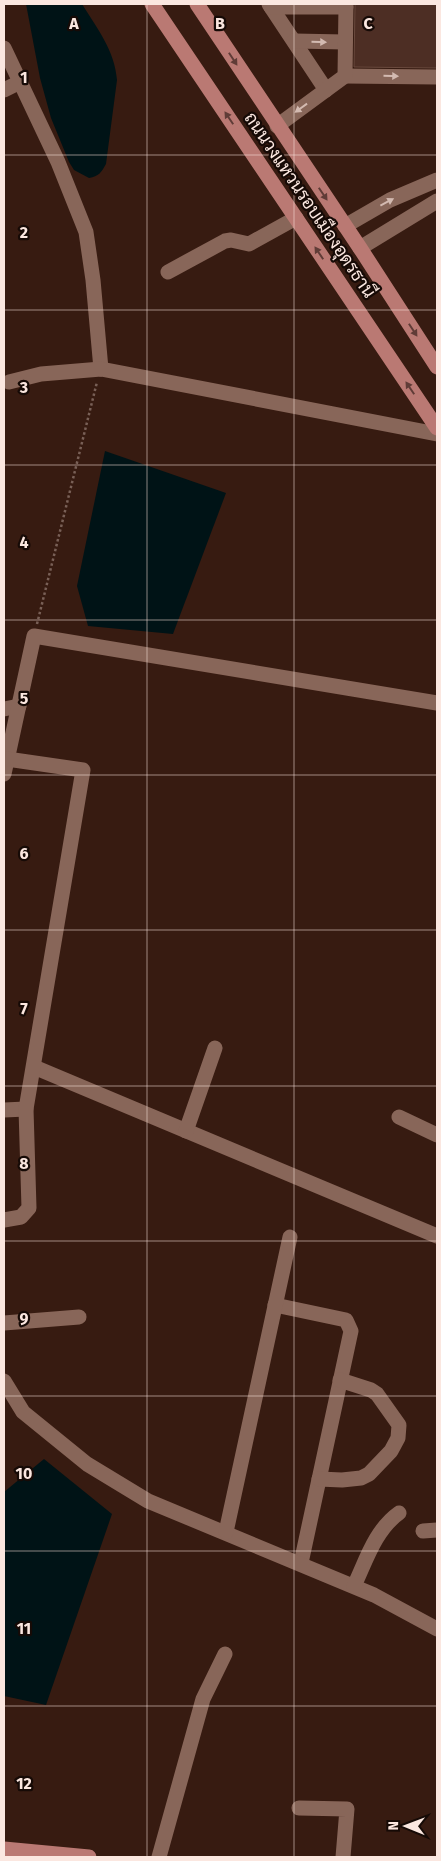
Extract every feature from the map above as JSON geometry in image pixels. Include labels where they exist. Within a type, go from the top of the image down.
[{"type":"main road","name":"ถนนวงแหวนรอบเมืองอุดรธานี","points":[[152,4],[437,428]]},
{"type":"main road","name":"ถนนวงแหวนรอบเมืองอุดรธานี","points":[[197,4],[360,248],[437,368]]},
{"type":"main road","points":[[4,1849],[89,1857]]},
{"type":"street","points":[[270,5],[326,90]]},
{"type":"street","points":[[270,5],[346,5],[345,76]]},
{"type":"street","points":[[294,41],[345,42]]},
{"type":"street","points":[[4,48],[58,162],[86,232],[93,280],[100,369]]},
{"type":"street","points":[[277,126],[345,76],[437,77]]},
{"type":"street","points":[[4,90],[20,82]]},
{"type":"street","points":[[345,226],[390,200],[437,180]]},
{"type":"street","points":[[360,248],[437,201]]},
{"type":"street","points":[[168,272],[225,241],[231,240],[249,244],[296,218]]},
{"type":"street","points":[[5,380],[42,374],[100,369],[437,434]]},
{"type":"street","points":[[4,774],[11,708],[34,636],[437,703]]},
{"type":"street","points":[[4,1220],[21,1217],[29,1208],[26,1109],[83,770],[7,759]]},
{"type":"street","points":[[186,1130],[215,1048]]},
{"type":"street","points":[[34,1067],[437,1236]]},
{"type":"street","points":[[4,1110],[26,1109]]},
{"type":"street","points":[[399,1117],[437,1136]]},
{"type":"street","points":[[226,1532],[290,1238]]},
{"type":"street","points":[[275,1305],[346,1320],[351,1331],[301,1564]]},
{"type":"street","points":[[4,1323],[79,1317]]},
{"type":"street","points":[[319,1479],[342,1480],[361,1478],[369,1474],[392,1451],[398,1438],[399,1425],[377,1394],[371,1390],[340,1380]]},
{"type":"street","points":[[4,1381],[23,1412],[87,1464],[148,1501],[354,1586],[437,1629]]},
{"type":"street","points":[[354,1586],[380,1531],[399,1513]]},
{"type":"street","points":[[159,1857],[203,1699],[225,1654]]},
{"type":"street","points":[[299,1808],[347,1809],[343,1857]]},
{"type":"path","points":[[34,636],[100,369]]},
{"type":"shaded area","points":[[26,4],[82,4],[99,31],[113,59],[117,80],[106,164],[101,172],[95,176],[89,178],[74,170],[51,118],[40,78]]},
{"type":"shaded area","points":[[105,451],[226,493],[173,634],[88,626],[77,586]]},
{"type":"shaded area","points":[[44,1459],[112,1514],[46,1705],[4,1696],[4,1492]]},
{"type":"building","points":[[355,4],[437,4],[437,68],[354,67]]}]
